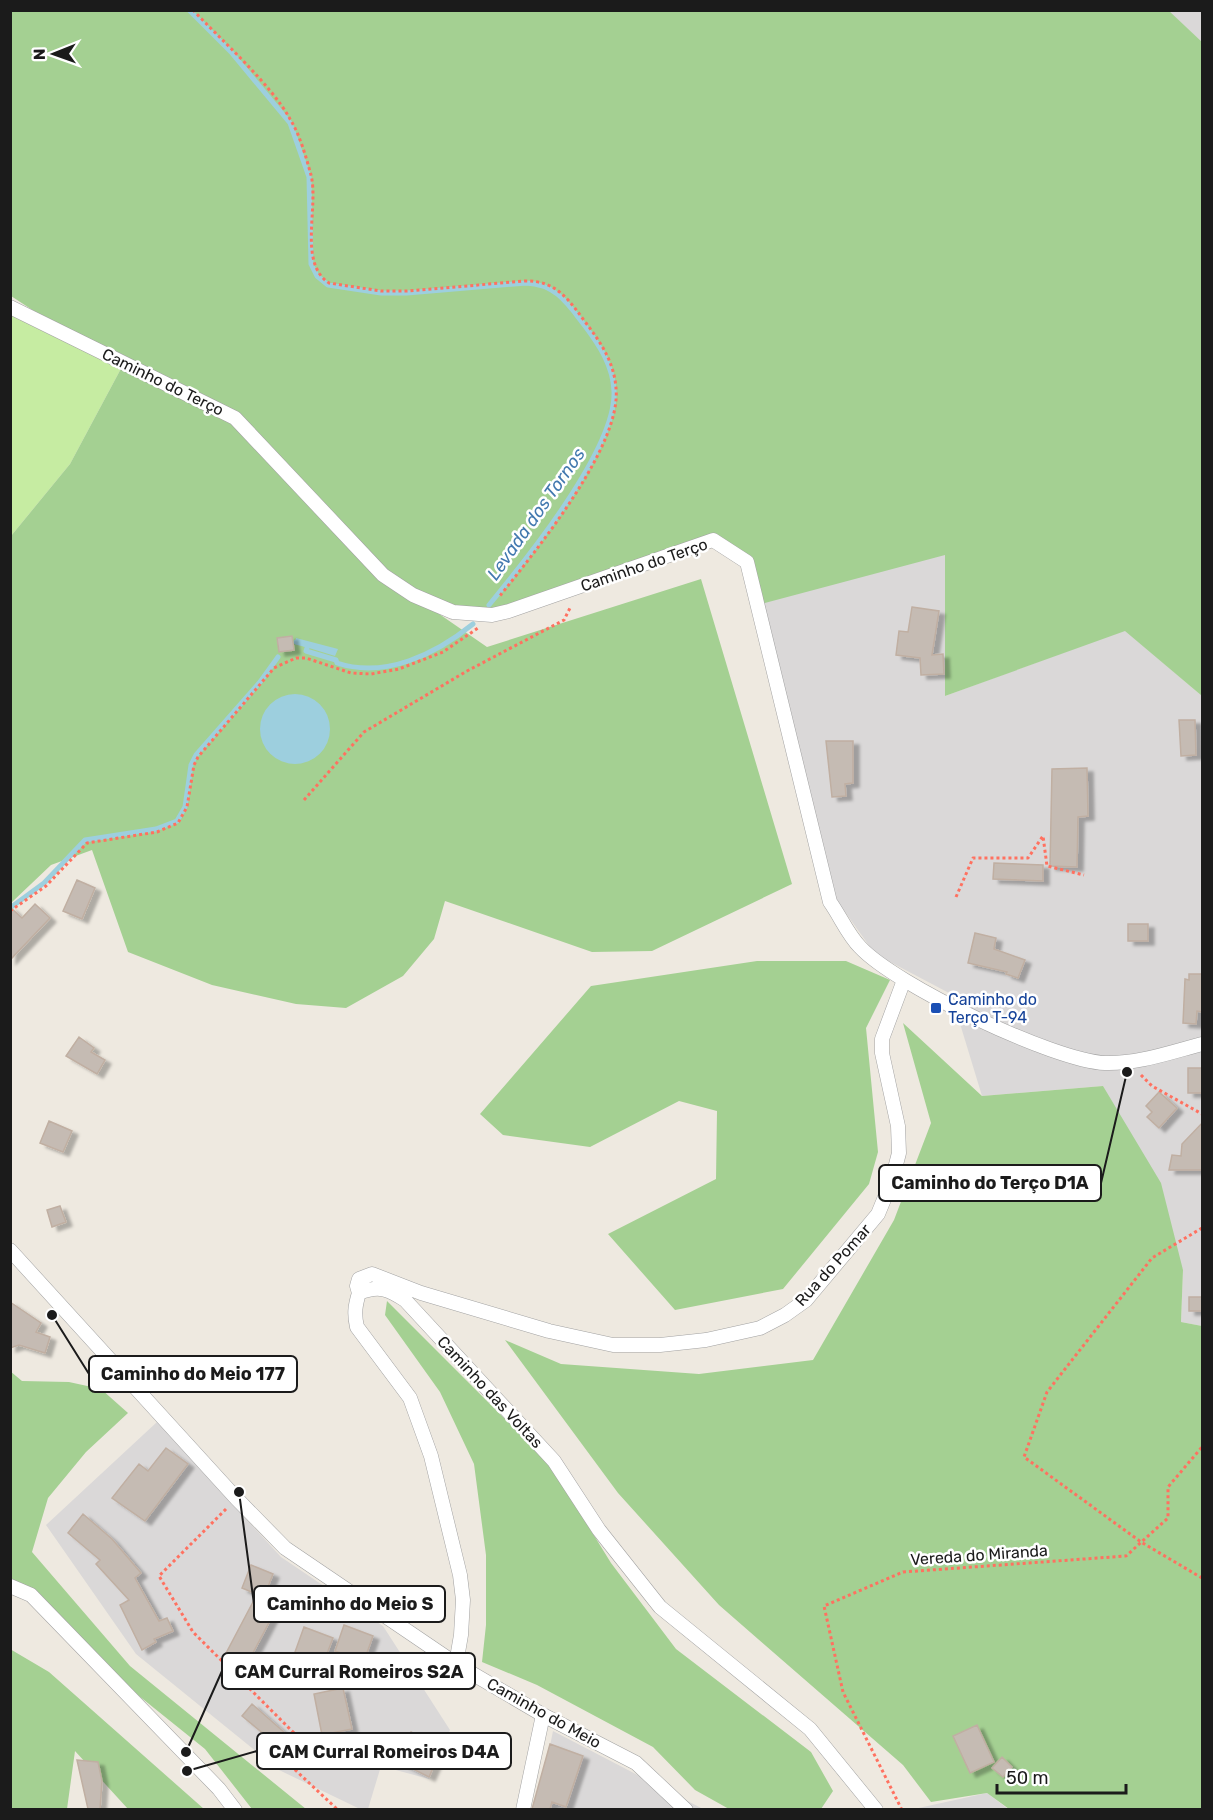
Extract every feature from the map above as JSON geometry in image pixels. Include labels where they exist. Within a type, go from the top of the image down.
[{"type":"street","name":"Caminho do Terço","points":[[10,307],[235,418],[383,575],[413,595],[453,612],[492,615],[713,540],[747,562],[830,902],[860,948],[904,980],[1031,1043],[1080,1060],[1105,1063],[1130,1062],[1203,1044]]},
{"type":"street","name":"Rua do Pomar","points":[[360,1293],[357,1286],[359,1279],[372,1274],[421,1293],[549,1331],[613,1345],[660,1345],[706,1340],[760,1328],[785,1315],[806,1300],[878,1214],[892,1180],[899,1153],[898,1126],[882,1053],[882,1039],[904,980]]},
{"type":"street","name":"Caminho do Meio","points":[[10,1250],[236,1498],[285,1548],[456,1664],[543,1715],[636,1763],[686,1809]]},
{"type":"street","name":"Caminho das Voltas","points":[[360,1293],[379,1287],[387,1288],[405,1300],[554,1461],[599,1530],[660,1607],[810,1729],[876,1809]]},
{"type":"street","points":[[360,1293],[354,1313],[357,1327],[410,1398],[431,1456],[460,1575],[463,1600],[461,1635],[456,1664]]},
{"type":"street","points":[[10,1586],[31,1595],[219,1789],[235,1809]]},
{"type":"street","points":[[523,1809],[543,1715]]},
{"type":"path","points":[[10,911],[46,886],[87,843],[157,832],[178,823],[187,807],[194,765],[198,757],[274,668],[296,658],[306,658],[351,673],[371,674],[399,669],[443,652],[474,632],[492,615],[491,607],[523,567],[600,453],[612,425],[616,402],[615,378],[607,353],[565,295],[543,282],[525,281],[398,291],[339,284],[324,279],[316,269],[312,256],[311,177],[292,122],[232,50],[193,10]]},
{"type":"path","points":[[304,800],[364,732],[467,671],[564,620],[569,613],[573,589]]},
{"type":"path","points":[[956,897],[974,858],[1028,858],[1043,836],[1047,866],[1084,875]]},
{"type":"path","points":[[1130,1062],[1152,1086],[1203,1113]]},
{"type":"path","points":[[1203,1227],[1152,1258],[1061,1374],[1047,1392],[1024,1457],[1141,1542],[1203,1578]]},
{"type":"path","name":"Vereda do Miranda","points":[[902,1809],[843,1692],[824,1606],[903,1572],[1126,1556],[1168,1518],[1168,1487],[1203,1447]]},
{"type":"path","points":[[236,1498],[159,1576],[193,1632],[303,1742],[291,1766],[338,1809]]},
{"type":"shaded area","points":[[1168,11],[1202,11],[1202,42]]},
{"type":"shaded area","points":[[945,554],[945,696],[1125,630],[1202,696],[1202,1326],[1181,1322],[1183,1270],[1103,1086],[982,1096],[951,994],[875,954],[833,895],[758,603]]},
{"type":"shaded area","points":[[157,1422],[281,1557],[383,1626],[450,1730],[429,1779],[381,1766],[368,1809],[360,1809],[279,1770],[136,1654],[46,1525]]},
{"type":"shaded area","points":[[553,1731],[703,1809],[537,1810]]},
{"type":"shaded area","points":[[987,1793],[1008,1809],[914,1809]]},
{"type":"green space","points":[[1168,10],[1202,42],[1202,696],[1125,631],[945,696],[945,555],[757,605],[747,562],[713,540],[492,615],[416,598],[487,647],[701,579],[792,884],[652,951],[592,952],[445,901],[434,939],[403,976],[346,1008],[296,1004],[212,985],[128,952],[92,850],[51,865],[11,903],[11,536],[70,464],[124,363],[80,341],[11,296],[11,11]]},
{"type":"green space","points":[[11,307],[124,363],[70,464],[11,536]]},
{"type":"green space","points":[[757,961],[846,961],[890,980],[866,1028],[878,1152],[869,1184],[783,1289],[675,1310],[608,1234],[716,1179],[717,1111],[679,1101],[590,1147],[503,1135],[480,1114],[591,986]]},
{"type":"green space","points":[[903,1023],[982,1096],[1103,1086],[1161,1183],[1183,1270],[1181,1322],[1202,1326],[1202,1809],[1009,1809],[987,1793],[931,1802],[903,1765],[719,1605],[618,1493],[505,1340],[561,1364],[699,1374],[813,1360],[894,1220],[931,1123]]},
{"type":"green space","points":[[387,1301],[550,1464],[611,1563],[676,1649],[811,1752],[833,1791],[821,1809],[729,1809],[695,1790],[653,1747],[537,1685],[482,1662],[486,1625],[486,1555],[474,1464],[440,1392],[385,1315]]},
{"type":"green space","points":[[10,1371],[22,1381],[69,1382],[101,1389],[128,1413],[86,1452],[48,1498],[32,1552],[130,1666],[306,1809],[252,1809],[205,1749],[103,1667],[11,1582]]},
{"type":"green space","points":[[10,1649],[49,1672],[204,1809],[128,1809],[75,1751],[67,1809],[11,1809]]},
{"type":"water","points":[[296,638],[338,649],[335,656],[296,644]]},
{"type":"water","points":[[302,694],[315,700],[324,709],[328,715],[330,729],[328,743],[320,754],[309,762],[288,764],[270,754],[262,743],[260,722],[270,704],[281,696]]},
{"type":"building","points":[[912,607],[939,611],[932,655],[943,654],[944,674],[921,675],[920,658],[896,655],[899,631],[908,632]]},
{"type":"building","points":[[292,636],[294,650],[279,652],[277,638]]},
{"type":"building","points":[[1179,720],[1195,720],[1196,755],[1181,756]]},
{"type":"building","points":[[826,741],[853,741],[853,783],[845,784],[846,796],[832,797]]},
{"type":"building","points":[[1087,768],[1088,816],[1078,817],[1077,867],[1050,866],[1052,769]]},
{"type":"building","points":[[994,863],[1043,865],[1043,881],[993,879]]},
{"type":"building","points":[[77,880],[95,888],[82,919],[63,911]]},
{"type":"building","points":[[35,904],[50,918],[10,960],[10,907],[22,918]]},
{"type":"building","points":[[1128,924],[1148,924],[1148,941],[1128,941]]},
{"type":"building","points":[[975,933],[996,938],[994,949],[1025,960],[1018,978],[1006,974],[1007,972],[968,963]]},
{"type":"building","points":[[1189,974],[1203,974],[1203,1012],[1197,1011],[1196,1024],[1183,1023],[1185,979],[1189,980]]},
{"type":"building","points":[[79,1037],[94,1048],[91,1052],[105,1060],[97,1074],[66,1056]]},
{"type":"building","points":[[1188,1068],[1203,1068],[1203,1093],[1188,1093]]},
{"type":"building","points":[[1159,1092],[1177,1108],[1159,1128],[1147,1117],[1152,1112],[1146,1106]]},
{"type":"building","points":[[49,1121],[72,1131],[63,1152],[40,1143]]},
{"type":"building","points":[[1203,1122],[1203,1170],[1169,1170],[1172,1155],[1181,1156],[1182,1144]]},
{"type":"building","points":[[60,1206],[66,1222],[52,1227],[47,1210]]},
{"type":"building","points":[[1189,1297],[1203,1297],[1203,1311],[1189,1311]]},
{"type":"building","points":[[10,1302],[41,1323],[36,1332],[50,1337],[45,1353],[19,1345],[10,1348]]},
{"type":"building","points":[[166,1448],[188,1464],[145,1521],[112,1498],[139,1464],[148,1471]]},
{"type":"building","points":[[83,1514],[112,1539],[141,1573],[135,1578],[159,1621],[167,1618],[173,1631],[154,1639],[156,1642],[142,1650],[120,1605],[129,1600],[96,1564],[100,1560],[68,1533]]},
{"type":"building","points":[[251,1565],[273,1574],[264,1597],[242,1588]]},
{"type":"building","points":[[253,1602],[274,1613],[245,1668],[224,1657]]},
{"type":"building","points":[[344,1625],[373,1636],[364,1661],[335,1651]]},
{"type":"building","points":[[304,1627],[333,1638],[318,1677],[290,1666]]},
{"type":"building","points":[[343,1688],[352,1729],[322,1735],[314,1694]]},
{"type":"building","points":[[252,1704],[285,1733],[276,1744],[242,1716]]},
{"type":"building","points":[[977,1725],[994,1762],[970,1773],[953,1736]]},
{"type":"building","points":[[411,1732],[442,1748],[429,1777],[397,1761]]},
{"type":"building","points":[[550,1744],[583,1756],[566,1807],[552,1802],[550,1809],[532,1809]]},
{"type":"building","points":[[1002,1757],[1012,1767],[1003,1777],[992,1768]]},
{"type":"building","points":[[77,1760],[98,1762],[102,1781],[100,1809],[88,1809]]},
{"type":"waterway","name":"Levada dos Tornos","points":[[189,10],[231,52],[290,123],[309,177],[311,264],[317,276],[328,285],[381,293],[536,284],[553,291],[567,303],[601,349],[611,373],[614,391],[611,415],[601,442],[586,472],[546,533],[489,605]]},
{"type":"waterway","name":"Levada dos Tornos","points":[[296,642],[308,645],[306,651],[336,660],[337,663],[373,668],[391,666],[426,654],[473,624]]},
{"type":"waterway","name":"Levada dos Tornos","points":[[10,908],[44,883],[85,840],[156,829],[177,821],[185,807],[191,765],[196,755],[260,682],[278,657]]},
{"type":"place","name":"Caminho do Terço T-94","points":[[936,1008]]},
{"type":"place","name":"Caminho do Terço D1A","points":[[1127,1072]]},
{"type":"place","name":"Caminho do Meio 177","points":[[52,1315]]},
{"type":"place","name":"Caminho do Meio S","points":[[239,1492]]},
{"type":"place","name":"CAM Curral Romeiros S2A","points":[[186,1752]]},
{"type":"place","name":"CAM Curral Romeiros D4A","points":[[187,1771]]}]
